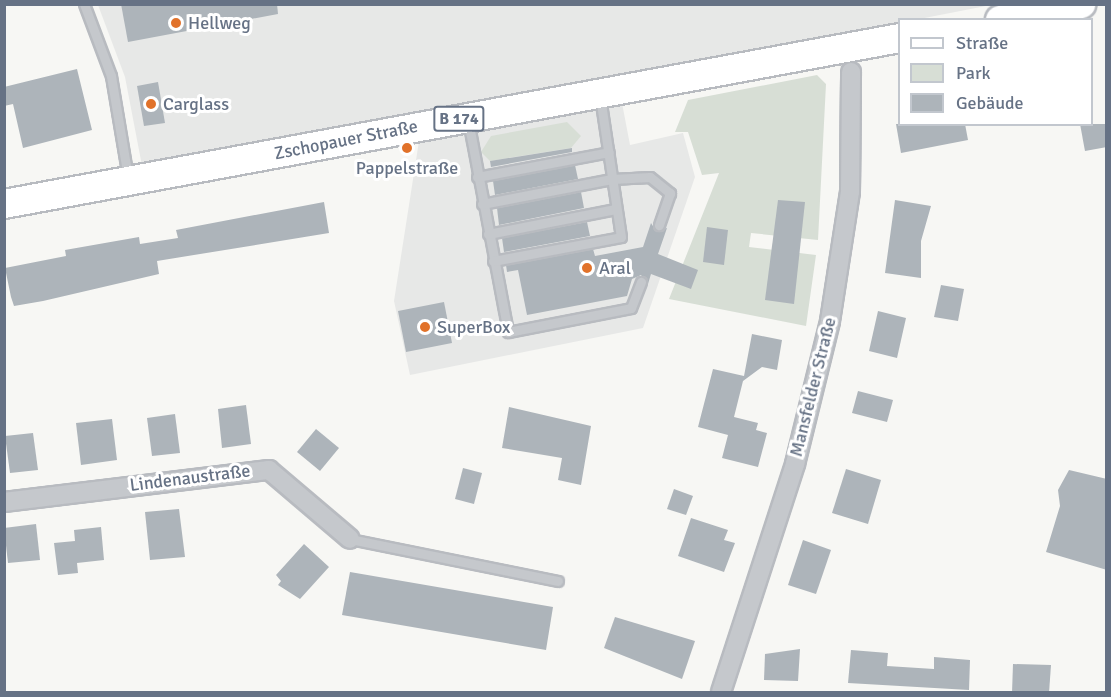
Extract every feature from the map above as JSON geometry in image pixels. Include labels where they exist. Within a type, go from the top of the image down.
[{"type":"main road","points":[[1010,18],[1081,4]]},
{"type":"main road","name":"Zschopauer Straße","points":[[4,204],[898,38]]},
{"type":"street","name":"Mansfelder Straße","points":[[721,693],[798,453],[830,321],[850,192],[851,72]]},
{"type":"street","name":"Lindenaustraße","points":[[4,502],[268,470],[350,539]]},
{"type":"lane","points":[[84,4],[111,76],[128,181]]},
{"type":"lane","points":[[493,261],[621,237],[600,93]]},
{"type":"lane","points":[[468,118],[482,204],[508,332],[631,308],[641,282]]},
{"type":"lane","points":[[477,177],[609,152]]},
{"type":"lane","points":[[482,204],[612,179],[650,177],[670,193],[659,225]]},
{"type":"lane","points":[[488,234],[616,209]]},
{"type":"lane","points":[[350,539],[558,581]]},
{"type":"shaded area","points":[[98,5],[991,5],[925,18],[898,18],[898,23],[143,171],[125,77]]},
{"type":"shaded area","points":[[622,103],[630,145],[683,133],[695,177],[643,328],[410,375],[394,301],[419,141]]},
{"type":"green space","points":[[817,75],[826,84],[818,240],[751,233],[749,247],[816,255],[806,326],[669,299],[719,173],[702,175],[688,132],[675,132],[688,100]]},
{"type":"green space","points":[[567,122],[581,136],[571,148],[490,161],[481,152],[491,136]]},
{"type":"building","name":"Hellweg","points":[[121,4],[277,4],[278,14],[128,42]]},
{"type":"building","points":[[77,69],[92,130],[23,148],[13,104],[4,106],[4,87]]},
{"type":"building","name":"Carglass","points":[[158,82],[165,123],[144,126],[137,86]]},
{"type":"building","points":[[896,124],[898,126],[965,126],[968,140],[901,153]]},
{"type":"building","points":[[1107,124],[1107,147],[1085,151],[1080,126]]},
{"type":"building","points":[[572,148],[572,152],[491,167],[490,161]]},
{"type":"building","points":[[575,165],[578,179],[495,195],[493,181]]},
{"type":"building","points":[[581,192],[584,208],[499,225],[497,208]]},
{"type":"building","points":[[778,200],[805,202],[794,304],[765,300]]},
{"type":"building","points":[[895,200],[931,206],[921,241],[921,278],[885,273]]},
{"type":"building","points":[[324,202],[329,233],[157,261],[159,274],[43,301],[14,306],[11,297],[5,268],[66,256],[65,250],[139,237],[140,244],[178,238],[176,230]]},
{"type":"building","points":[[587,222],[590,236],[504,252],[502,238]]},
{"type":"building","name":"Aral","points":[[651,223],[656,231],[667,228],[658,254],[698,270],[691,289],[651,274],[648,284],[641,275],[632,279],[627,296],[527,315],[518,270],[507,272],[506,265],[593,249],[595,256],[643,247]]},
{"type":"building","points":[[707,227],[728,230],[724,265],[703,262]]},
{"type":"building","points":[[941,285],[964,289],[958,321],[934,317]]},
{"type":"building","name":"SuperBox","points":[[444,302],[452,343],[406,352],[398,311]]},
{"type":"building","points":[[878,311],[906,318],[897,358],[869,351]]},
{"type":"building","points":[[752,334],[782,340],[777,370],[762,367],[743,381],[734,417],[758,423],[756,430],[767,433],[758,467],[722,458],[728,435],[698,427],[713,369],[744,376]]},
{"type":"building","points":[[858,391],[893,400],[887,422],[852,413]]},
{"type":"building","points":[[246,405],[251,444],[222,448],[218,409]]},
{"type":"building","points":[[509,407],[591,426],[581,485],[558,480],[562,458],[502,448]]},
{"type":"building","points":[[175,414],[180,453],[152,456],[147,418]]},
{"type":"building","points":[[112,419],[117,460],[81,465],[76,423]]},
{"type":"building","points":[[316,429],[339,448],[320,471],[297,452]]},
{"type":"building","points":[[33,433],[38,470],[10,473],[5,436]]},
{"type":"building","points":[[463,468],[482,473],[474,504],[455,499]]},
{"type":"building","points":[[846,469],[881,480],[868,524],[832,513]]},
{"type":"building","points":[[1069,470],[1107,479],[1107,570],[1046,552],[1060,506],[1058,490]]},
{"type":"building","points":[[674,489],[693,496],[686,515],[667,509]]},
{"type":"building","points":[[179,509],[185,557],[150,560],[145,512]]},
{"type":"building","points":[[691,518],[728,530],[724,540],[735,543],[724,572],[678,556]]},
{"type":"building","points":[[36,524],[40,560],[8,563],[4,528]]},
{"type":"building","points":[[101,527],[104,560],[77,563],[78,573],[58,575],[54,543],[75,541],[74,530]]},
{"type":"building","points":[[803,540],[831,550],[816,594],[788,585]]},
{"type":"building","points":[[304,544],[329,567],[300,599],[278,585],[281,581],[276,575]]},
{"type":"building","points":[[350,572],[553,607],[546,650],[342,615]]},
{"type":"building","points":[[615,617],[695,641],[682,679],[604,648]]},
{"type":"building","points":[[800,649],[798,681],[764,680],[765,654]]},
{"type":"building","points":[[851,650],[888,653],[887,666],[934,669],[934,657],[970,660],[969,690],[848,683]]},
{"type":"building","points":[[1013,664],[1051,665],[1049,693],[1012,693]]},
{"type":"place","name":"Hellweg","points":[[176,23]]},
{"type":"place","name":"Carglass","points":[[151,104]]},
{"type":"place","name":"Pappelstraße","points":[[407,148]]},
{"type":"place","name":"Aral","points":[[587,268]]},
{"type":"place","name":"SuperBox","points":[[425,327]]}]
